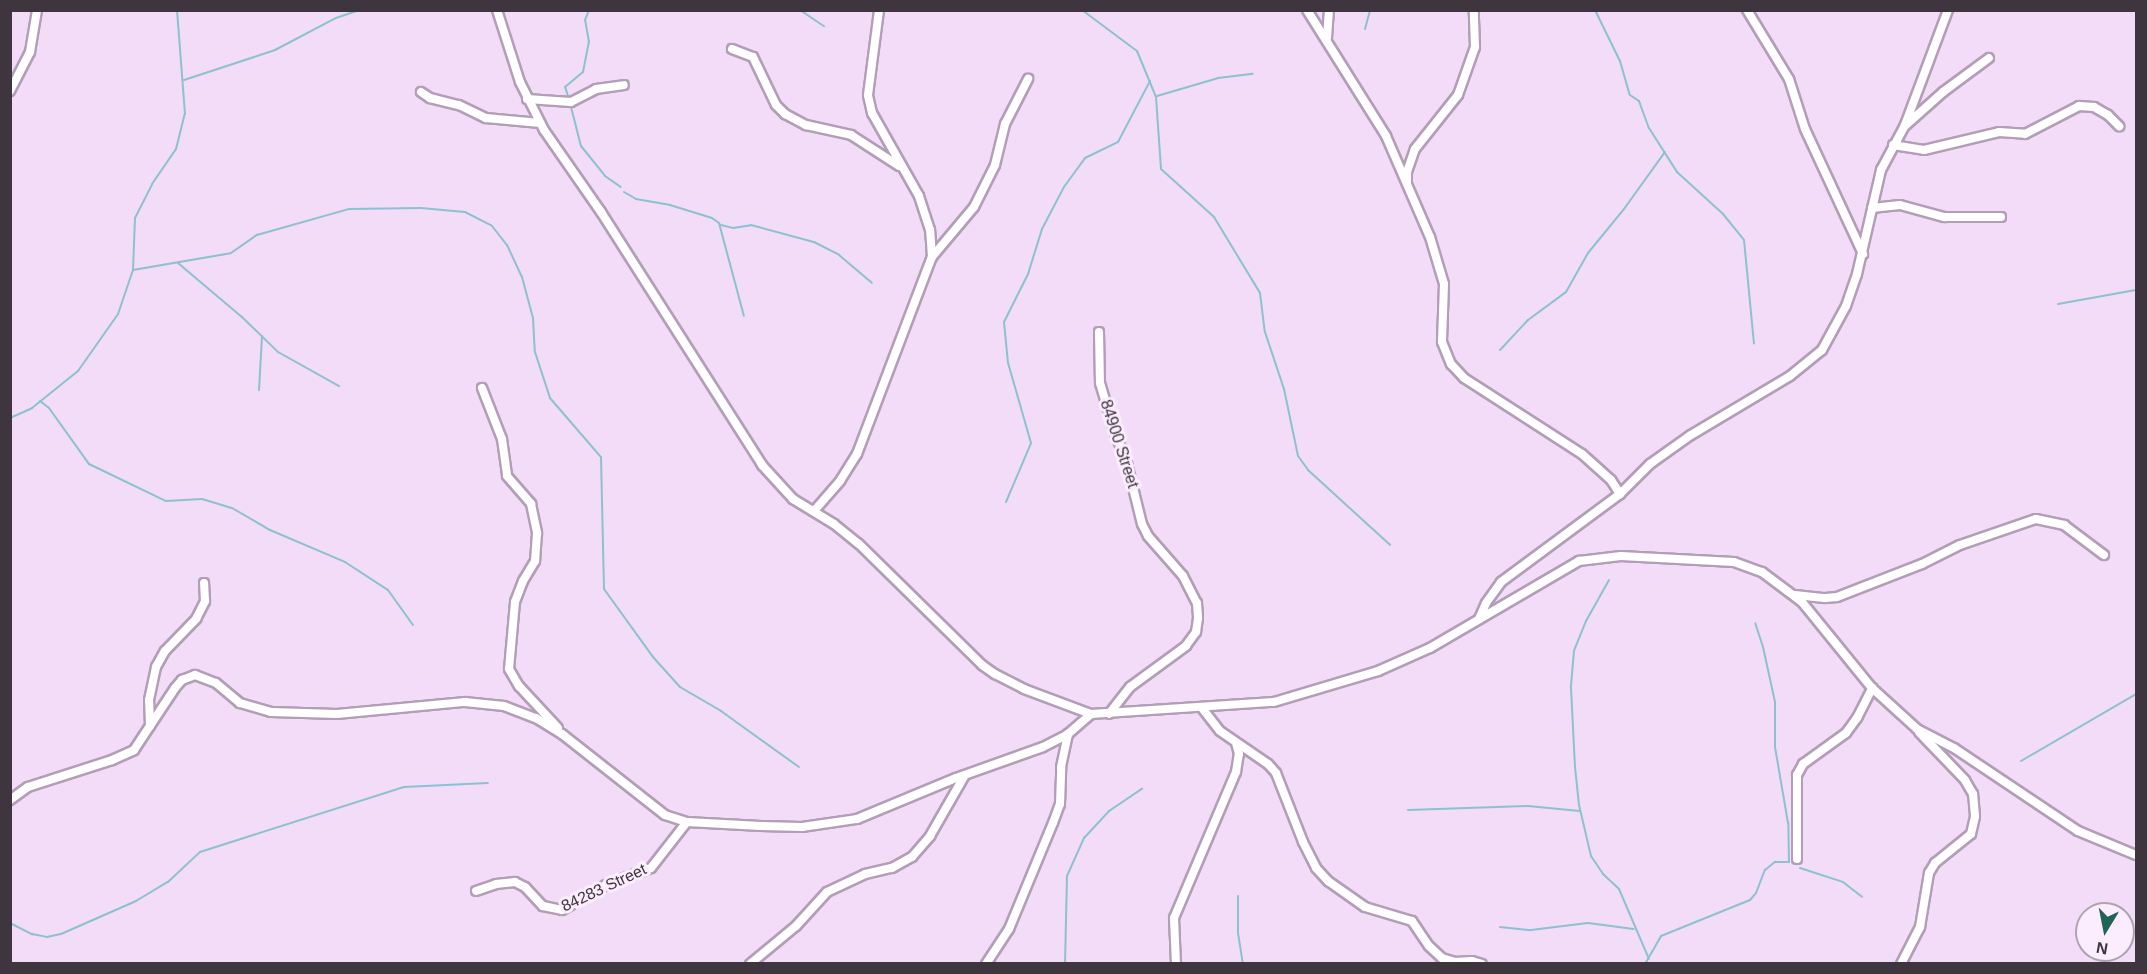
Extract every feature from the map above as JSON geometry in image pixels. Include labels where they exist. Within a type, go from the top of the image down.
[{"type":"street","points":[[10,91],[30,51],[37,10]]},
{"type":"street","points":[[497,10],[527,99],[540,123],[570,170],[601,212],[762,465],[793,499],[814,511],[859,544],[988,670],[1024,689],[1091,714],[1274,702],[1378,671],[1430,648],[1567,566],[1601,557],[1734,562],[1762,572],[1793,594],[1872,688],[1917,729],[1965,780],[1973,795],[1973,830],[1935,864],[1929,873],[1920,927],[1901,963]]},
{"type":"street","points":[[814,511],[840,480],[857,454],[932,256],[933,246],[926,213],[872,113],[868,94],[879,10]]},
{"type":"street","points":[[1307,10],[1327,38],[1348,77],[1386,136],[1437,257],[1444,284],[1442,342],[1451,364],[1464,378],[1582,454],[1611,480],[1620,494]]},
{"type":"street","points":[[1327,38],[1329,10]]},
{"type":"street","points":[[1407,186],[1407,172],[1415,149],[1458,95],[1475,46],[1474,10]]},
{"type":"street","points":[[1747,10],[1789,79],[1805,129],[1863,254]]},
{"type":"street","points":[[1479,619],[1486,603],[1501,582],[1620,494],[1650,464],[1691,435],[1790,376],[1822,350],[1846,306],[1863,254],[1881,170],[1905,125],[1948,10]]},
{"type":"street","points":[[732,49],[753,57],[776,105],[784,114],[806,125],[851,135],[903,168]]},
{"type":"street","points":[[1905,125],[1943,92],[1989,58]]},
{"type":"street","points":[[932,256],[974,207],[994,165],[1005,124],[1028,79]]},
{"type":"street","points":[[527,99],[571,102],[596,89],[624,85]]},
{"type":"street","points":[[421,92],[430,98],[459,105],[486,118],[540,123]]},
{"type":"street","points":[[1893,145],[1924,150],[1999,132],[2025,134],[2068,110],[2086,106],[2108,115],[2119,126]]},
{"type":"street","points":[[1872,208],[1900,205],[1944,217],[2001,217]]},
{"type":"street","name":"84900 Street","points":[[1099,332],[1098,363],[1102,391],[1126,459],[1142,524],[1148,536],[1183,576],[1197,603],[1198,618],[1196,632],[1186,646],[1130,687],[1108,714]]},
{"type":"street","points":[[482,388],[502,439],[507,476],[531,504],[537,533],[535,561],[523,581],[515,602],[509,669],[519,686],[544,711],[562,734]]},
{"type":"street","points":[[1793,594],[1825,598],[1837,597],[1922,564],[1960,545],[2036,519],[2064,525],[2104,555]]},
{"type":"street","points":[[150,726],[149,700],[156,667],[165,651],[196,619],[205,601],[204,583]]},
{"type":"street","points":[[10,800],[28,787],[129,753],[142,742],[175,688],[182,680],[195,675],[216,683],[240,703],[263,711],[296,715],[484,703],[517,710],[562,734],[601,762],[652,807],[687,822],[802,827],[835,825],[857,819],[964,775],[1035,751],[1068,735],[1091,714]]},
{"type":"street","points":[[1797,859],[1797,775],[1803,764],[1846,733],[1857,718],[1872,688]]},
{"type":"street","points":[[1202,708],[1215,726],[1276,773],[1303,842],[1316,868],[1328,881],[1365,907],[1412,921],[1429,946],[1442,958],[1455,962],[1482,963]]},
{"type":"street","points":[[1917,729],[1954,748],[2078,831],[2136,855]]},
{"type":"street","points":[[986,963],[1009,929],[1053,823],[1059,804],[1061,767],[1068,735]]},
{"type":"street","points":[[1176,963],[1174,918],[1236,772],[1239,754],[1236,742]]},
{"type":"street","points":[[750,963],[796,926],[827,892],[865,874],[892,868],[912,856],[930,836],[964,775]]},
{"type":"street","name":"84283 Street","points":[[476,891],[496,884],[515,882],[525,887],[543,906],[562,910],[606,885],[651,868],[687,822]]},
{"type":"waterway","points":[[10,418],[32,408],[78,371],[118,314],[133,270],[135,218],[152,184],[176,149],[185,114],[177,10]]},
{"type":"waterway","points":[[184,80],[275,50],[336,18],[359,10]]},
{"type":"waterway","points":[[399,10],[404,11]]},
{"type":"waterway","points":[[569,99],[565,87],[583,72],[589,42],[585,20],[589,10]]},
{"type":"waterway","points":[[800,10],[824,26]]},
{"type":"waterway","points":[[1082,10],[1137,51],[1156,97],[1161,169],[1214,217],[1260,293],[1265,332],[1284,389],[1298,456],[1308,470],[1390,545]]},
{"type":"waterway","points":[[1365,29],[1370,10]]},
{"type":"waterway","points":[[1595,10],[1620,61],[1630,95],[1639,101],[1649,128],[1677,172],[1723,214],[1744,240],[1754,344]]},
{"type":"waterway","points":[[1157,96],[1218,78],[1253,74]]},
{"type":"waterway","points":[[1006,502],[1031,443],[1008,363],[1004,322],[1028,274],[1042,229],[1064,187],[1085,158],[1118,142],[1150,81]]},
{"type":"waterway","points":[[570,103],[581,146],[605,176],[621,187]]},
{"type":"waterway","points":[[1500,350],[1528,320],[1566,292],[1588,253],[1624,209],[1665,152]]},
{"type":"waterway","points":[[624,192],[636,199],[670,205],[712,218],[719,223],[744,316]]},
{"type":"waterway","points":[[133,270],[231,253],[257,235],[349,209],[421,208],[465,212],[492,226],[507,245],[522,277],[533,318],[535,352],[550,398],[601,457],[604,589],[653,657],[680,687],[721,711],[799,767]]},
{"type":"waterway","points":[[721,225],[733,228],[751,225],[814,242],[839,255],[872,283]]},
{"type":"waterway","points":[[178,263],[242,317],[278,352],[339,386]]},
{"type":"waterway","points":[[2058,304],[2136,290]]},
{"type":"waterway","points":[[259,390],[262,336]]},
{"type":"waterway","points":[[40,401],[49,408],[89,464],[166,501],[202,499],[232,508],[270,530],[345,562],[388,590],[413,625]]},
{"type":"waterway","points":[[1609,580],[1586,621],[1574,651],[1571,688],[1579,805],[1591,856],[1603,874],[1619,889],[1649,959]]},
{"type":"waterway","points":[[1645,964],[1661,936],[1750,900],[1756,893],[1765,870],[1775,862],[1789,862],[1788,823],[1775,747],[1775,702],[1763,647],[1755,623]]},
{"type":"waterway","points":[[2021,761],[2136,694]]},
{"type":"waterway","points":[[10,923],[32,934],[47,937],[61,934],[136,901],[168,882],[200,852],[404,787],[488,783]]},
{"type":"waterway","points":[[1065,964],[1067,876],[1084,838],[1109,811],[1142,789]]},
{"type":"waterway","points":[[1408,810],[1528,806],[1580,811]]},
{"type":"waterway","points":[[1800,868],[1843,882],[1862,897]]},
{"type":"waterway","points":[[1238,896],[1238,933],[1243,964]]},
{"type":"waterway","points":[[1500,927],[1531,930],[1588,923],[1634,929]]}]
